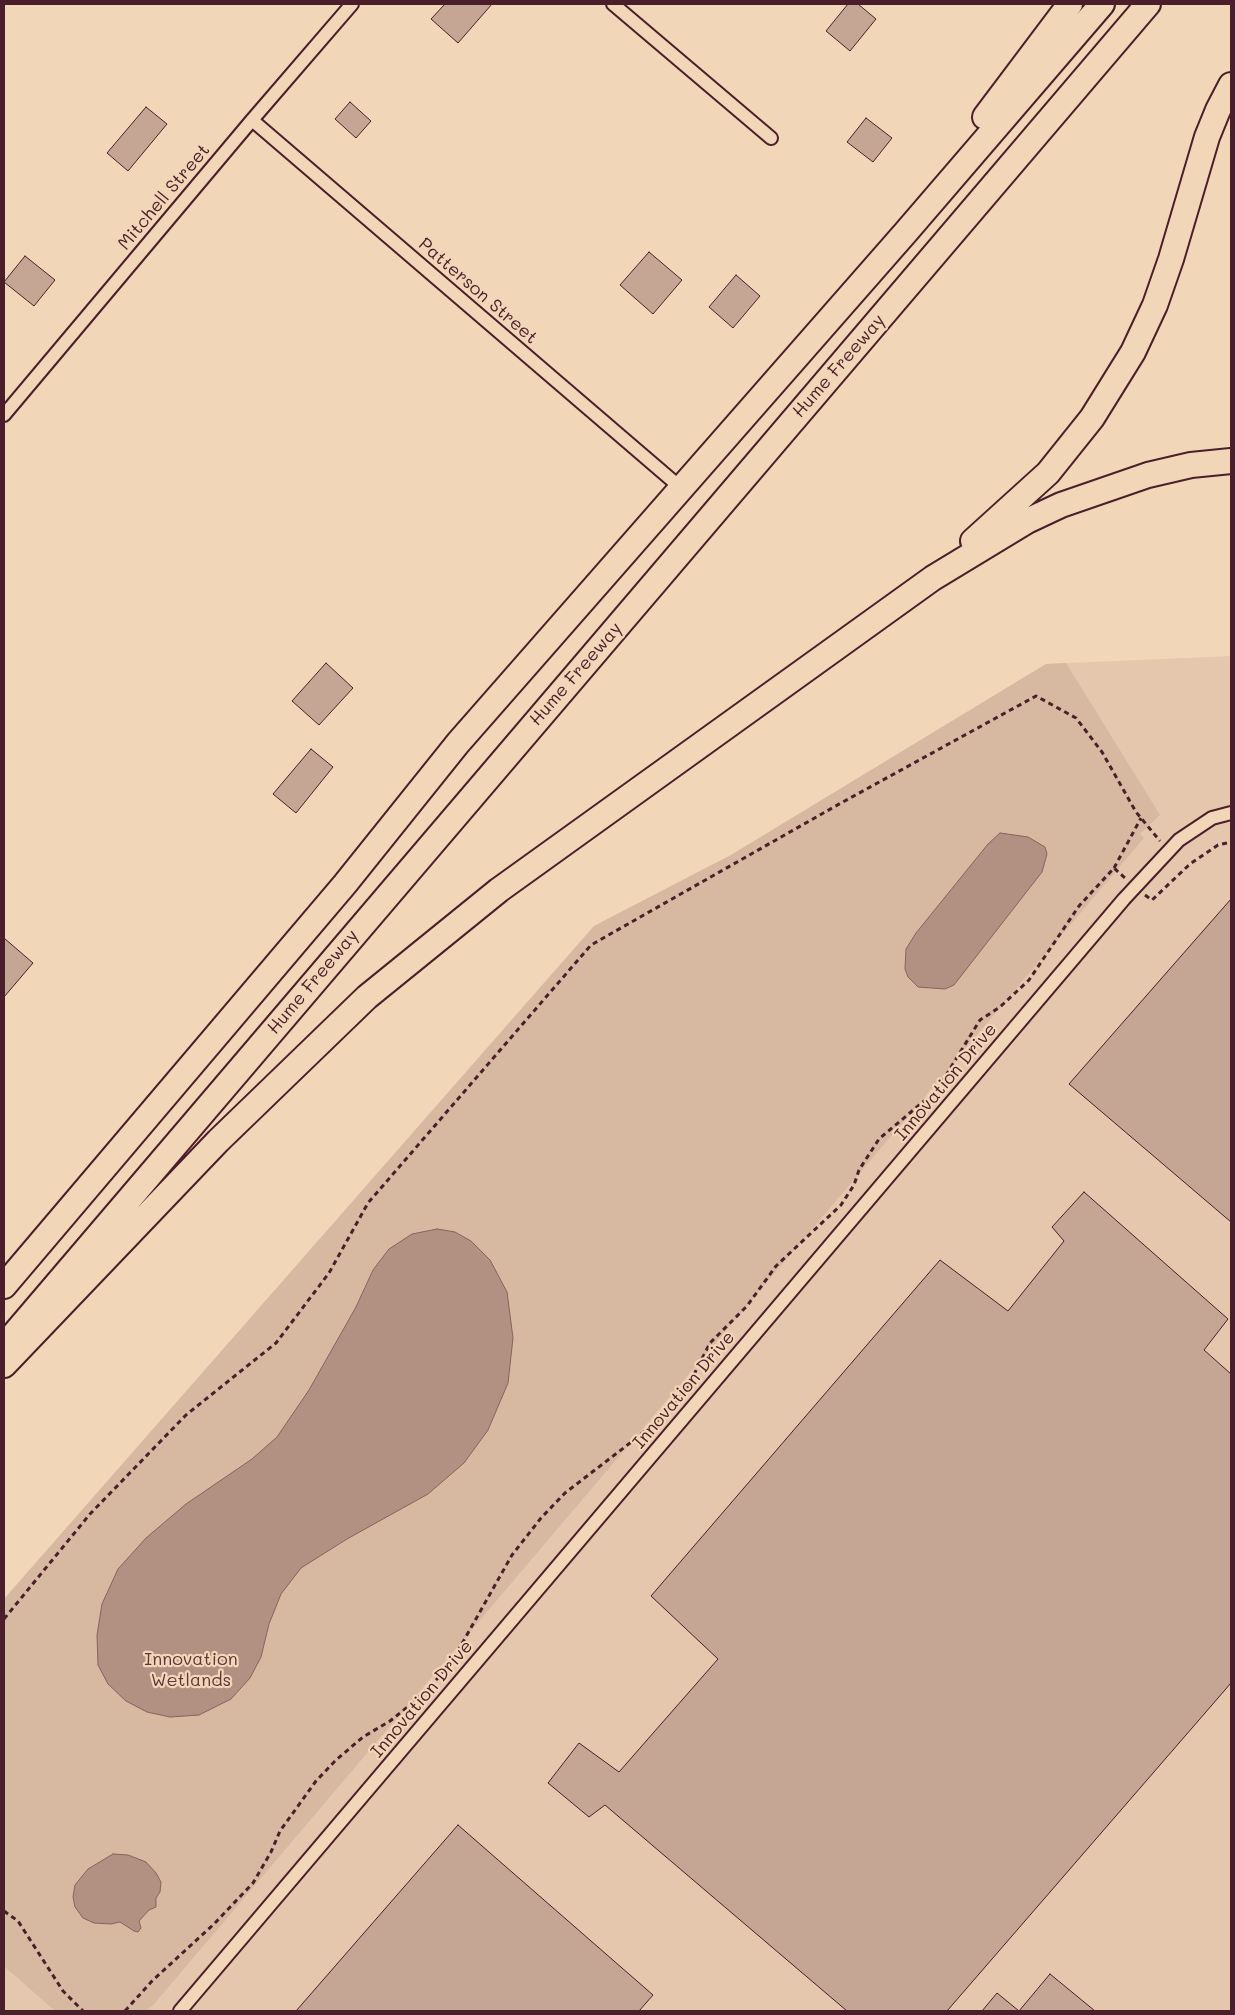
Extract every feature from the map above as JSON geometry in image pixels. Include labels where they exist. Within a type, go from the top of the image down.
[{"type":"highway","points":[[906,232],[957,155],[1070,4]]},
{"type":"highway","points":[[4,1286],[345,884],[458,743],[906,232],[1102,4]]},
{"type":"highway","name":"Hume Freeway","points":[[4,1346],[1148,4]]},
{"type":"highway","points":[[933,578],[1048,473],[1092,418],[1116,381],[1156,305],[1207,136],[1231,85]]},
{"type":"highway","points":[[4,1365],[218,1141],[367,997],[499,890],[933,578],[1027,521],[1061,505],[1148,474],[1191,465],[1231,461]]},
{"type":"street","name":"Mitchell Street","points":[[4,414],[352,4]]},
{"type":"street","points":[[613,4],[771,138]]},
{"type":"street","name":"Patterson Street","points":[[252,120],[681,488]]},
{"type":"street","name":"Innovation Drive","points":[[180,2011],[1111,914],[1179,840],[1212,818],[1231,812]]},
{"type":"path","points":[[4,1619],[90,1514],[186,1415],[276,1343],[329,1272],[368,1203],[591,945],[832,808],[1036,696],[1076,718],[1102,752],[1141,818],[1169,851]]},
{"type":"path","points":[[126,2011],[152,1981],[214,1924],[253,1883],[271,1852],[280,1831],[316,1781],[336,1760],[363,1737],[402,1711],[437,1679],[455,1656],[512,1555],[541,1518],[565,1493],[663,1416],[686,1390],[710,1343],[747,1306],[776,1266],[841,1204],[854,1185],[859,1170],[879,1139],[937,1090],[980,1020],[1000,1006],[1029,980],[1080,906],[1114,868],[1141,818]]},
{"type":"path","points":[[1144,894],[1152,900],[1190,864],[1218,845],[1231,842]]},
{"type":"path","points":[[1114,868],[1129,881]]},
{"type":"path","points":[[4,1911],[18,1921],[63,1991],[83,2011]]},
{"type":"shaded area","points":[[1231,656],[1231,2011],[4,2011],[4,1599],[594,926],[731,855],[1046,664]]},
{"type":"shaded area","points":[[1000,833],[1028,837],[1045,847],[1047,854],[1042,872],[954,985],[945,989],[918,987],[908,977],[905,969],[906,949],[916,933],[988,844]]},
{"type":"shaded area","points":[[437,1229],[455,1232],[471,1241],[490,1260],[507,1292],[513,1338],[508,1383],[488,1430],[464,1463],[428,1494],[347,1539],[301,1568],[281,1594],[269,1624],[261,1657],[250,1678],[231,1699],[199,1715],[170,1717],[147,1712],[126,1701],[108,1684],[98,1665],[97,1635],[102,1604],[118,1569],[146,1538],[186,1504],[252,1459],[277,1437],[309,1390],[356,1307],[373,1270],[389,1249],[412,1234]]},
{"type":"shaded area","points":[[113,1854],[128,1855],[146,1862],[161,1882],[160,1892],[156,1898],[156,1907],[149,1910],[139,1921],[141,1928],[138,1932],[120,1922],[111,1924],[94,1923],[83,1918],[75,1907],[73,1897],[75,1885],[88,1869]]},
{"type":"green space","name":"Innovation Wetlands","points":[[1066,663],[1160,815],[1140,834],[1144,838],[154,2004],[146,2011],[55,2011],[4,1966],[4,1599],[594,926],[731,855],[1046,664]]},
{"type":"building","points":[[445,4],[492,4],[458,43],[431,19]]},
{"type":"building","points":[[848,4],[858,4],[876,19],[850,51],[826,31]]},
{"type":"building","points":[[350,102],[371,121],[356,138],[335,119]]},
{"type":"building","points":[[146,107],[167,124],[128,171],[107,153]]},
{"type":"building","points":[[866,118],[892,138],[873,162],[847,142]]},
{"type":"building","points":[[649,252],[682,280],[653,314],[620,285]]},
{"type":"building","points":[[25,256],[55,280],[34,306],[4,282]]},
{"type":"building","points":[[736,275],[760,296],[733,328],[709,307]]},
{"type":"building","points":[[326,663],[353,688],[319,725],[292,701]]},
{"type":"building","points":[[311,749],[333,767],[296,813],[273,794]]},
{"type":"building","points":[[1231,899],[1231,1222],[1069,1084]]},
{"type":"building","points":[[4,938],[33,963],[4,997]]},
{"type":"building","points":[[1084,1192],[1228,1319],[1204,1350],[1231,1374],[1231,1683],[947,2011],[847,2011],[605,1805],[589,1817],[548,1783],[579,1743],[619,1772],[718,1659],[651,1596],[940,1260],[1008,1311],[1064,1241],[1052,1227]]},
{"type":"building","points":[[458,1825],[653,1995],[639,2011],[296,2011]]},
{"type":"building","points":[[1050,1974],[1095,2011],[1019,2011]]},
{"type":"building","points":[[997,1993],[1019,2011],[982,2011]]}]
